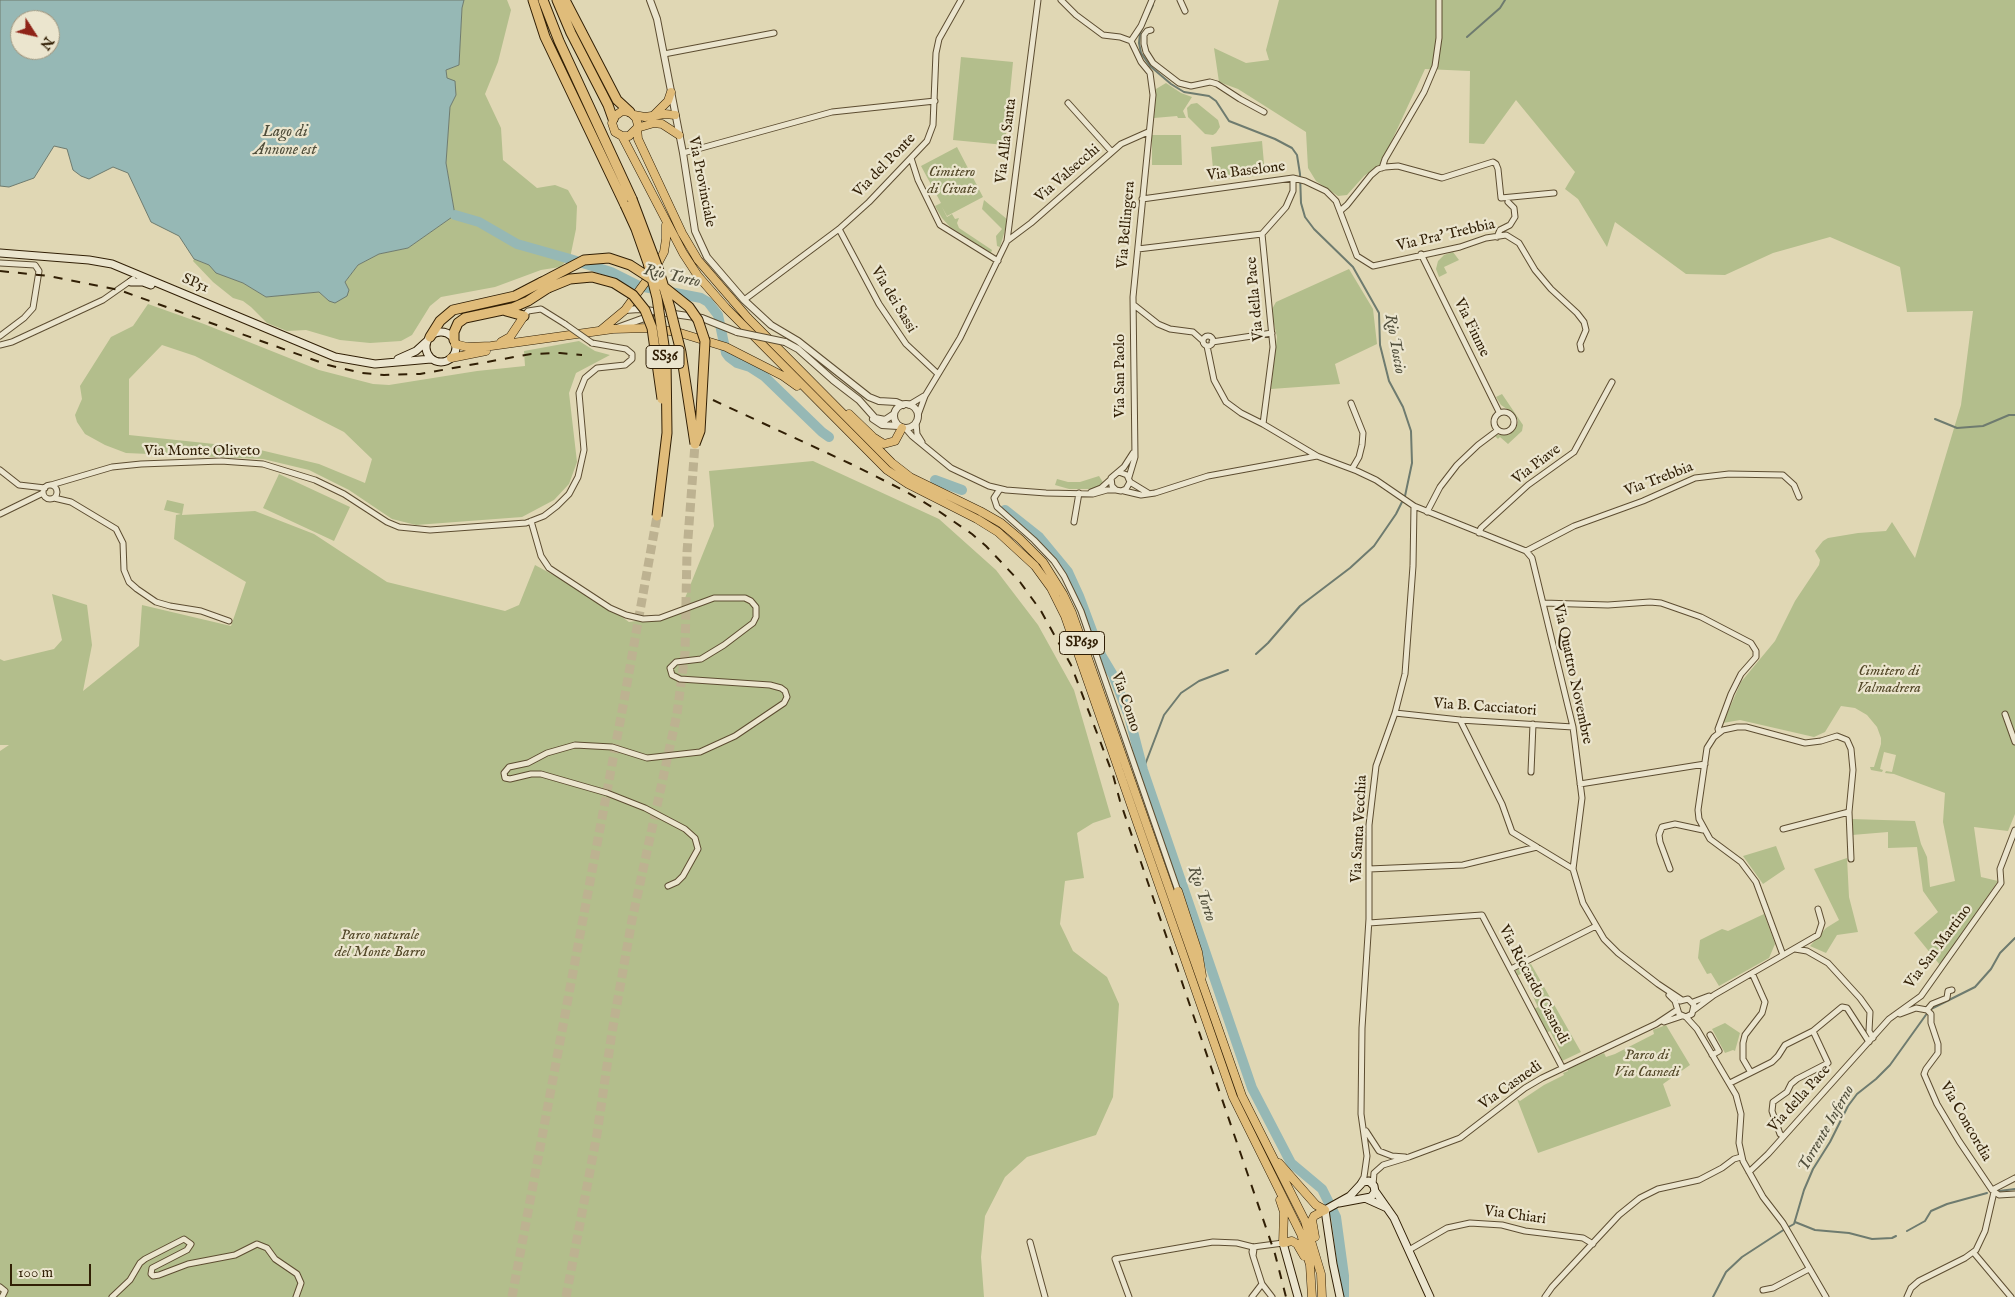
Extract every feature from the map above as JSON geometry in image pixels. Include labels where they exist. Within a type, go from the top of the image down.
[{"type":"highway","name":"SS36","points":[[533,0],[545,37],[636,229],[648,262],[666,360],[668,398],[666,449],[657,516]]},
{"type":"highway","name":"SS36","points":[[454,342],[454,332],[458,323],[465,318],[512,308],[528,301],[545,285],[584,260],[609,258],[630,265],[664,287],[689,307],[698,320],[705,341],[700,431],[695,444],[681,352],[659,272],[632,199],[567,58],[543,0]]},
{"type":"highway","points":[[557,0],[613,119]]},
{"type":"highway","points":[[565,0],[617,100],[632,114]]},
{"type":"highway","name":"SS36","points":[[428,339],[440,321],[453,310],[515,296],[545,285],[582,277],[598,278],[622,287],[641,304],[648,316],[654,334],[662,396],[666,449]]},
{"type":"highway","points":[[488,312],[507,311],[524,316]]},
{"type":"main road","points":[[654,115],[668,101],[671,92]]},
{"type":"main road","points":[[675,115],[665,114],[645,117],[626,111],[618,113],[613,119],[613,128],[618,135],[629,136],[637,128],[654,123],[662,124],[679,135]]},
{"type":"main road","points":[[632,114],[637,121],[637,128]]},
{"type":"main road","points":[[662,124],[675,115]]},
{"type":"main road","name":"SP639","points":[[637,128],[638,139],[682,233],[698,260],[748,318],[870,444],[910,477],[1001,523],[1020,538],[1043,562],[1063,594],[1075,623],[1242,1096],[1305,1221],[1321,1274],[1322,1297]]},
{"type":"main road","name":"SP639","points":[[622,136],[682,253],[698,276],[726,308],[887,470],[908,484],[977,519],[998,532],[1036,566],[1050,588],[1064,616],[1233,1097],[1301,1234],[1308,1258],[1312,1297]]},
{"type":"main road","points":[[600,331],[627,307],[647,282],[660,260],[666,239],[666,221]]},
{"type":"main road","name":"SP51","points":[[0,253],[89,260],[112,264],[335,357],[375,364],[431,358]]},
{"type":"main road","points":[[131,282],[143,282],[180,298],[191,298]]},
{"type":"main road","points":[[477,348],[506,340],[524,316]]},
{"type":"main road","points":[[454,342],[477,348],[612,329],[648,328],[678,332],[732,349],[783,376],[809,393]]},
{"type":"main road","points":[[451,358],[455,349],[454,342],[447,334],[438,333],[428,339],[426,350],[431,358],[444,362],[451,358],[570,335]]},
{"type":"main road","name":"SP51","points":[[375,364],[408,355],[422,347],[428,339]]},
{"type":"main road","points":[[810,380],[880,442],[886,444],[894,442],[902,428]]},
{"type":"main road","points":[[1178,891],[1198,952],[1206,997]]},
{"type":"main road","points":[[1269,1150],[1290,1177],[1316,1205],[1326,1209]]},
{"type":"main road","points":[[1260,1153],[1271,1183],[1283,1206],[1283,1243],[1298,1297]]},
{"type":"main road","points":[[1339,1203],[1367,1181],[1374,1188],[1394,1218],[1430,1297]]},
{"type":"main road","points":[[1359,1186],[1358,1194],[1388,1208]]},
{"type":"main road","points":[[1321,1274],[1312,1220],[1314,1216],[1339,1203],[1373,1196],[1374,1188]]},
{"type":"main road","points":[[1326,1209],[1340,1297]]},
{"type":"main road","points":[[1283,1243],[1292,1241],[1297,1244],[1304,1255],[1310,1275]]},
{"type":"street","name":"Via Provinciale","points":[[650,0],[657,19],[664,54],[695,231],[707,257],[744,300],[771,324],[803,345],[869,396],[886,402],[906,405]]},
{"type":"street","name":"Via del Ponte","points":[[744,300],[839,229],[927,141],[934,125],[936,53],[939,39],[961,0]]},
{"type":"street","name":"Via Alla Santa","points":[[1008,241],[1031,44],[1038,0]]},
{"type":"street","points":[[1061,0],[1076,15],[1103,35],[1120,37],[1131,41],[1141,62],[1185,86],[1210,82],[1217,84],[1264,112]]},
{"type":"street","points":[[1131,41],[1141,26],[1152,0]]},
{"type":"street","points":[[1180,0],[1185,11]]},
{"type":"street","points":[[1382,168],[1384,159],[1424,92],[1435,66],[1440,38],[1439,0]]},
{"type":"street","points":[[1150,66],[1144,44],[1144,35],[1147,31],[1151,30]]},
{"type":"street","points":[[664,54],[774,33]]},
{"type":"street","name":"Via Bellingera","points":[[1134,305],[1148,132],[1152,116],[1153,95],[1150,66]]},
{"type":"street","points":[[683,154],[832,112],[935,101]]},
{"type":"street","points":[[1068,103],[1112,152]]},
{"type":"street","name":"Via Valsecchi","points":[[1008,241],[1121,144],[1148,132]]},
{"type":"street","points":[[911,158],[918,180],[940,225],[998,261]]},
{"type":"street","points":[[1340,211],[1347,205],[1370,175],[1382,168],[1398,166],[1442,178],[1493,162],[1498,169],[1501,198],[1554,193]]},
{"type":"street","name":"Via Baselone","points":[[1142,198],[1294,178],[1326,191],[1336,201],[1340,211]]},
{"type":"street","name":"Via della Pace","points":[[1263,424],[1272,333],[1262,234],[1286,207],[1293,191],[1294,178]]},
{"type":"street","points":[[1497,236],[1500,230],[1510,225],[1515,217],[1514,208],[1508,202]]},
{"type":"street","name":"Via Pra' Trebbia","points":[[1340,211],[1357,256],[1373,266],[1460,246],[1486,238],[1506,235],[1519,243],[1535,270],[1550,289],[1577,313],[1584,322],[1586,330],[1580,344],[1581,349]]},
{"type":"street","name":"Via dei Sassi","points":[[839,229],[879,304],[906,344],[938,374]]},
{"type":"street","points":[[1138,250],[1262,234]]},
{"type":"street","points":[[924,444],[918,434],[916,423],[925,396],[960,338],[1008,241]]},
{"type":"street","name":"Via Fiume","points":[[1421,254],[1499,412]]},
{"type":"street","points":[[0,263],[35,265],[39,271],[32,308],[24,318],[0,336]]},
{"type":"street","points":[[0,345],[103,300],[131,282],[137,274]]},
{"type":"street","points":[[1134,305],[1158,324],[1170,329],[1190,331],[1203,341],[1207,346],[1214,380],[1226,402],[1241,413],[1317,456],[1376,480],[1414,506],[1526,551]]},
{"type":"street","name":"Via San Paolo","points":[[1129,480],[1134,457],[1134,305]]},
{"type":"street","points":[[627,307],[664,314],[702,318],[725,329],[785,342],[803,353],[859,400],[875,418],[881,420],[888,419],[906,405],[925,396]]},
{"type":"street","name":"Via Monte Oliveto","points":[[69,482],[112,467],[141,464],[221,462],[263,464],[315,480],[344,494],[387,522],[399,527],[430,530],[512,525],[531,521],[546,514],[560,504],[572,489],[580,474],[584,450],[579,398],[583,380],[597,368],[624,365],[632,359],[632,354],[626,349],[592,343],[541,309],[528,311],[524,316]]},
{"type":"street","points":[[612,329],[664,314]]},
{"type":"street","points":[[1207,346],[1212,342],[1272,333]]},
{"type":"street","points":[[1203,341],[1205,337],[1209,337],[1212,342]]},
{"type":"street","points":[[0,341],[10,342]]},
{"type":"street","name":"Via Piave","points":[[1480,533],[1481,528],[1528,485],[1574,452],[1612,382]]},
{"type":"street","name":"Via Provinciale","points":[[886,402],[895,412]]},
{"type":"street","points":[[1350,403],[1362,433],[1359,457],[1352,469]]},
{"type":"street","points":[[906,405],[915,408],[918,415]]},
{"type":"street","points":[[869,411],[873,420],[878,424],[902,428],[916,423]]},
{"type":"street","points":[[895,412],[894,419],[902,428],[924,444],[942,461],[960,473],[1000,489],[1093,494],[1107,490],[1116,490],[1133,494],[1148,494],[1208,476],[1317,456]]},
{"type":"street","points":[[1499,412],[1510,413],[1512,416],[1514,424],[1506,432],[1498,430],[1494,423],[1494,419],[1499,412]]},
{"type":"street","points":[[1427,512],[1440,487],[1457,465],[1478,445],[1498,430]]},
{"type":"street","name":"Via San Paolo","points":[[1120,472],[1128,462],[1134,448]]},
{"type":"street","points":[[0,470],[18,485],[33,488],[54,498],[71,502]]},
{"type":"street","points":[[1086,493],[1101,488],[1114,474],[1120,472],[1125,473],[1129,480],[1148,494]]},
{"type":"street","name":"Via Trebbia","points":[[1526,551],[1574,526],[1643,501],[1695,478],[1729,474],[1783,475],[1794,485],[1799,497]]},
{"type":"street","points":[[1111,478],[1112,486],[1116,490]]},
{"type":"street","points":[[1124,491],[1128,488],[1129,480]]},
{"type":"street","points":[[0,514],[45,493],[52,485],[69,482]]},
{"type":"street","points":[[54,498],[57,491],[69,482]]},
{"type":"street","points":[[52,485],[71,502],[116,530],[123,543],[124,570],[129,582],[137,589],[156,602],[201,611],[229,622]]},
{"type":"street","name":"Via Como","points":[[1000,489],[994,498],[997,507],[1054,561],[1064,576],[1081,611],[1178,891]]},
{"type":"street","points":[[1074,522],[1079,493]]},
{"type":"street","name":"Via Santa Vecchia","points":[[1359,1186],[1364,1177],[1367,1156],[1361,1114],[1362,1028],[1368,922],[1369,825],[1376,766],[1395,713],[1405,674],[1413,566],[1414,506]]},
{"type":"street","points":[[531,521],[541,556],[549,568],[610,608],[626,615],[643,619],[660,618],[714,598],[745,598],[756,607],[756,617],[753,624],[731,640],[701,659],[676,662],[670,668],[672,675],[680,679],[770,685],[781,688],[785,692],[787,696],[784,703],[735,736],[700,752],[650,758],[641,757],[612,747],[574,745],[547,753],[528,763],[509,767],[505,772],[505,777],[508,779],[538,773],[607,792],[645,808],[685,829],[696,840],[697,852],[683,876],[677,882],[668,886]]},
{"type":"street","name":"Via Quattro Novembre","points":[[1526,551],[1532,558],[1573,727],[1582,798],[1573,869],[1583,903],[1604,939],[1618,953],[1682,1000]]},
{"type":"street","points":[[1543,603],[1608,606],[1650,602],[1661,603],[1701,617],[1751,643],[1756,651],[1756,657],[1741,674],[1731,694],[1718,729],[1719,733]]},
{"type":"street","name":"Via B. Cacciatori","points":[[1395,713],[1460,720],[1573,727]]},
{"type":"street","points":[[2005,714],[2015,742]]},
{"type":"street","points":[[1460,720],[1502,804],[1512,832],[1573,869]]},
{"type":"street","points":[[1531,772],[1533,724]]},
{"type":"street","points":[[1783,955],[1752,876],[1741,862],[1710,839],[1703,830],[1699,819],[1698,810],[1707,748],[1719,733],[1737,727],[1746,727],[1806,743],[1837,736],[1844,737],[1850,744],[1854,770],[1849,812],[1851,859]]},
{"type":"street","points":[[1580,784],[1705,764]]},
{"type":"street","points":[[1783,829],[1849,812]]},
{"type":"street","points":[[1670,869],[1660,842],[1659,835],[1662,828],[1675,824],[1703,830]]},
{"type":"street","name":"Via San Martino","points":[[1871,1040],[1889,1019],[1921,996],[1993,895],[2001,883],[2000,869],[2015,830]]},
{"type":"street","points":[[1369,868],[1463,865],[1537,848]]},
{"type":"street","points":[[1684,1016],[1693,1012],[1714,995],[1818,935],[1822,930],[1822,921],[1818,910]]},
{"type":"street","name":"Via Riccardo Casnedi","points":[[1368,922],[1482,915],[1562,1067]]},
{"type":"street","points":[[1511,970],[1596,926]]},
{"type":"street","points":[[1808,941],[1806,946],[1808,951]]},
{"type":"street","points":[[1794,950],[1808,951],[1828,962],[1868,1006],[1871,1040]]},
{"type":"street","points":[[1750,1071],[1743,1059],[1743,1043],[1745,1035],[1762,1013],[1765,1002],[1752,973]]},
{"type":"street","name":"Via Quattro Novembre","points":[[1658,984],[1671,997],[1677,1008]]},
{"type":"street","points":[[1895,1016],[1912,1008],[1929,1011],[1932,1004],[1947,998],[1948,991],[1952,990]]},
{"type":"street","points":[[1714,995],[1693,1002],[1688,999],[1682,1000],[1677,1008],[1697,1029],[1730,1083],[1740,1108],[1739,1143],[1741,1156],[1826,1297]]},
{"type":"street","points":[[1693,1002],[1697,1029]]},
{"type":"street","points":[[1730,1083],[1750,1071],[1772,1062],[1785,1045],[1812,1031],[1845,1006],[1871,1040]]},
{"type":"street","name":"Via Casnedi","points":[[1656,1024],[1677,1008]]},
{"type":"street","name":"Via Concordia","points":[[1929,1011],[1939,1046],[1938,1054],[1925,1070],[1924,1075],[1939,1108],[1993,1191]]},
{"type":"street","name":"Via Casnedi","points":[[1381,1166],[1460,1138],[1525,1088],[1562,1067],[1656,1024],[1684,1016]]},
{"type":"street","points":[[1783,1136],[1780,1134],[1772,1111],[1773,1102],[1787,1092],[1797,1078],[1828,1062],[1812,1031]]},
{"type":"street","points":[[1710,1035],[1719,1051],[1712,1055]]},
{"type":"street","name":"Via della Pace","points":[[1749,1172],[1871,1040]]},
{"type":"street","points":[[1364,1128],[1382,1158],[1381,1166],[1374,1173],[1374,1188]]},
{"type":"street","points":[[1367,1156],[1372,1151],[1378,1150],[1392,1156],[1409,1157]]},
{"type":"street","points":[[1545,1297],[1552,1287],[1620,1215],[1640,1198],[1658,1189],[1699,1180],[1722,1168],[1734,1158],[1741,1156]]},
{"type":"street","points":[[1907,1297],[1914,1285],[1921,1279],[1974,1253],[1985,1231],[1993,1191],[2015,1178]]},
{"type":"street","points":[[1993,1191],[1998,1195],[2015,1194]]},
{"type":"street","name":"Via Chiari","points":[[1409,1250],[1447,1228],[1470,1222],[1502,1225],[1525,1231],[1583,1238],[1593,1244]]},
{"type":"street","points":[[112,1297],[130,1280],[140,1263],[145,1259],[186,1239],[190,1247],[188,1250],[152,1268],[151,1274],[153,1276],[188,1264],[234,1255],[257,1244],[267,1248],[275,1259],[297,1274],[300,1284],[296,1297]]},
{"type":"street","points":[[1030,1242],[1045,1297]]},
{"type":"street","points":[[1129,1297],[1115,1259],[1213,1242],[1237,1243],[1253,1247],[1283,1243]]},
{"type":"street","points":[[1253,1247],[1253,1256],[1262,1284],[1272,1297]]},
{"type":"street","points":[[1974,1253],[2011,1297]]},
{"type":"street","points":[[1763,1290],[1773,1288],[1809,1269]]},
{"type":"street","points":[[1252,1297],[1262,1284]]},
{"type":"street","points":[[0,1287],[5,1291],[2,1297]]},
{"type":"green space","points":[[464,0],[507,0],[511,10],[498,62],[485,94],[501,128],[503,160],[537,188],[555,185],[568,190],[577,206],[576,229],[570,258],[560,267],[541,270],[495,287],[441,297],[430,306],[412,335],[401,341],[370,343],[340,340],[306,330],[287,331],[267,323],[251,307],[243,301],[233,298],[213,282],[193,261],[194,259],[209,265],[217,273],[243,283],[266,297],[319,292],[329,301],[349,290],[345,282],[358,265],[379,254],[408,248],[455,215],[446,163],[450,107],[456,95],[447,78],[446,70],[459,65]]},
{"type":"green space","name":"Cimitero di Valmadrera","points":[[1279,0],[2015,0],[2015,814],[2008,831],[1974,827],[1981,877],[1998,881],[1940,965],[1914,933],[1938,912],[1923,891],[1917,847],[1888,848],[1888,832],[1852,835],[1851,819],[1915,821],[1921,844],[1927,857],[1930,887],[1955,881],[1943,822],[1945,793],[1894,774],[1885,773],[1886,771],[1892,772],[1896,755],[1884,752],[1880,769],[1883,770],[1882,772],[1871,770],[1870,767],[1874,767],[1881,738],[1877,727],[1867,715],[1855,708],[1841,706],[1825,732],[1814,737],[1740,720],[1723,723],[1741,682],[1775,641],[1795,601],[1819,565],[1820,560],[1815,551],[1823,541],[1828,538],[1858,533],[1886,531],[1892,522],[1915,558],[1961,405],[1973,311],[1907,312],[1900,267],[1830,237],[1773,253],[1725,275],[1686,274],[1615,222],[1607,247],[1578,199],[1565,189],[1575,172],[1516,100],[1484,144],[1469,143],[1470,71],[1425,69],[1381,164],[1364,176],[1347,195],[1338,196],[1316,181],[1308,168],[1306,132],[1238,89],[1219,82],[1214,48],[1246,63],[1269,60],[1266,50]]},
{"type":"green space","points":[[961,57],[1013,62],[1005,145],[953,140]]},
{"type":"green space","points":[[1166,83],[1181,93],[1192,97],[1183,111],[1186,118],[1178,118],[1177,116],[1154,118],[1156,89]]},
{"type":"green space","points":[[1197,103],[1218,120],[1220,127],[1213,135],[1205,134],[1188,117],[1187,108],[1191,104]]},
{"type":"green space","points":[[1152,135],[1181,135],[1182,165],[1152,165]]},
{"type":"green space","points":[[1262,141],[1265,175],[1214,180],[1211,147]]},
{"type":"green space","name":"Cimitero di Civate","points":[[957,147],[983,197],[947,216],[942,207],[947,217],[952,214],[955,219],[959,218],[957,223],[959,228],[992,250],[991,253],[950,227],[942,218],[935,206],[941,203],[921,166]]},
{"type":"green space","points":[[984,200],[1008,220],[1000,247],[997,246],[996,236],[1002,229],[982,209]]},
{"type":"green space","points":[[1453,252],[1459,260],[1444,267],[1447,273],[1439,277],[1436,269],[1438,261],[1444,255]]},
{"type":"green space","points":[[1349,269],[1373,309],[1377,344],[1335,364],[1340,384],[1271,389],[1277,337],[1271,311],[1276,302]]},
{"type":"green space","points":[[148,304],[204,324],[319,370],[373,384],[389,385],[477,371],[525,366],[524,351],[579,341],[595,351],[610,355],[576,373],[569,393],[577,462],[569,484],[554,500],[522,517],[416,525],[392,519],[349,490],[309,470],[263,459],[126,453],[105,445],[85,434],[75,415],[82,399],[80,386],[111,337],[133,326]],"holes":[[[162,345],[195,356],[344,432],[372,459],[365,483],[319,464],[252,448],[129,435],[129,379]]]},
{"type":"green space","points":[[1502,394],[1523,425],[1522,431],[1508,444],[1500,437],[1498,439],[1495,436],[1488,440],[1494,436],[1497,435],[1509,435],[1517,426],[1516,415],[1501,405],[1496,397]]},
{"type":"green space","name":"Parco naturale del Monte Barro","points":[[813,461],[939,519],[996,570],[1038,625],[1074,690],[1111,817],[1093,823],[1077,833],[1084,878],[1065,881],[1060,924],[1073,951],[1107,977],[1119,1004],[1113,1097],[1096,1135],[1027,1157],[1005,1177],[985,1216],[981,1257],[984,1297],[0,1297],[0,751],[9,745],[0,745],[0,659],[4,661],[54,649],[62,640],[52,594],[87,605],[92,645],[83,691],[139,646],[142,605],[231,626],[246,582],[174,539],[176,515],[181,514],[164,510],[167,500],[184,504],[182,515],[255,511],[314,534],[387,582],[505,611],[519,605],[535,565],[594,597],[629,622],[664,617],[679,613],[714,526],[709,471]]},
{"type":"green space","points":[[279,474],[350,507],[334,541],[263,508]]},
{"type":"green space","points":[[1099,476],[1104,484],[1092,489],[1069,489],[1055,485],[1057,479],[1068,482],[1080,482]]},
{"type":"green space","points":[[1776,846],[1785,869],[1763,884],[1743,856]]},
{"type":"green space","points":[[1847,858],[1849,897],[1858,932],[1837,935],[1826,953],[1810,946],[1826,928],[1839,920],[1814,869]]},
{"type":"green space","points":[[1764,914],[1775,944],[1769,958],[1719,986],[1711,973],[1707,974],[1698,958],[1700,940],[1722,929],[1728,931]]},
{"type":"green space","points":[[1531,964],[1581,1052],[1562,1061],[1557,1053],[1560,1051],[1550,1031],[1546,1033],[1534,1009],[1538,1007],[1522,973],[1517,976],[1516,970]]},
{"type":"green space","points":[[1725,1023],[1740,1033],[1735,1051],[1725,1053],[1712,1029]]},
{"type":"green space","name":"Parco di Via Casnedi","points":[[1666,1025],[1690,1065],[1663,1084],[1671,1106],[1538,1153],[1517,1099],[1520,1101],[1544,1085],[1564,1075],[1563,1073],[1568,1071],[1567,1069],[1604,1053],[1606,1057],[1615,1054],[1654,1034],[1653,1030]]},
{"type":"water","name":"Lago di Annone est","points":[[0,0],[464,0],[459,65],[446,70],[447,78],[455,81],[456,95],[450,107],[446,163],[455,215],[408,248],[379,254],[358,265],[345,282],[349,290],[347,296],[335,303],[329,301],[319,292],[266,297],[243,283],[216,273],[209,265],[194,259],[179,236],[151,222],[128,173],[113,167],[89,179],[81,176],[73,170],[67,149],[54,146],[34,178],[9,187],[0,186]]},
{"type":"waterway","points":[[1467,37],[1500,8],[1505,0]]},
{"type":"waterway","name":"Rio Toscio","points":[[1153,5],[1140,33],[1139,43],[1141,53],[1150,66],[1171,84],[1184,92],[1209,96],[1216,101],[1229,121],[1275,139],[1292,148],[1297,155],[1301,203],[1305,217],[1314,229],[1353,267],[1379,313],[1380,345],[1389,381],[1403,407],[1411,431],[1412,463],[1405,496],[1396,514],[1374,546],[1350,568],[1300,606],[1256,654]]},
{"type":"waterway","name":"Rio Torto","points":[[455,215],[479,222],[517,244],[611,272],[639,286],[701,298],[708,302],[718,315],[726,353],[729,357],[764,376],[829,437]]},
{"type":"waterway","points":[[1935,419],[1957,428],[1983,426],[2009,415],[2015,415]]},
{"type":"waterway","name":"Rio Torto","points":[[935,480],[962,490]]},
{"type":"waterway","name":"Rio Torto","points":[[1005,510],[1039,537],[1068,572],[1079,596],[1101,655],[1113,675],[1129,716],[1143,770],[1252,1088],[1291,1163],[1322,1189],[1336,1217],[1344,1276],[1344,1297]]},
{"type":"waterway","name":"Rio Toscio","points":[[1143,770],[1164,715],[1181,693],[1199,681],[1228,670]]},
{"type":"waterway","name":"Torrente Inferno","points":[[1931,1009],[1975,987],[1991,969],[2000,953],[2015,938]]},
{"type":"waterway","name":"Torrente Inferno","points":[[1713,1297],[1726,1272],[1742,1257],[1794,1224],[1804,1190],[1813,1169],[1830,1142],[1848,1106],[1857,1094],[1890,1065],[1928,1012]]},
{"type":"waterway","points":[[1999,1191],[2015,1189]]},
{"type":"waterway","points":[[1907,1231],[1925,1221],[1931,1211],[1947,1204],[1987,1193]]},
{"type":"waterway","points":[[1795,1222],[1815,1230],[1849,1233],[1872,1239],[1896,1236]]},
{"type":"tunnel","points":[[566,1297],[597,1134],[612,1032],[632,920],[677,714],[685,653],[687,552],[695,444]]},
{"type":"tunnel","points":[[512,1297],[657,516]]},
{"type":"railway","points":[[0,271],[49,276],[119,290],[328,365],[362,373],[384,375],[420,374],[531,354],[560,353],[582,355]]},
{"type":"railway","points":[[713,400],[851,464],[905,491],[937,510],[986,546],[1020,582],[1041,611],[1071,665],[1113,775],[1120,801],[1275,1254],[1286,1297]]}]
